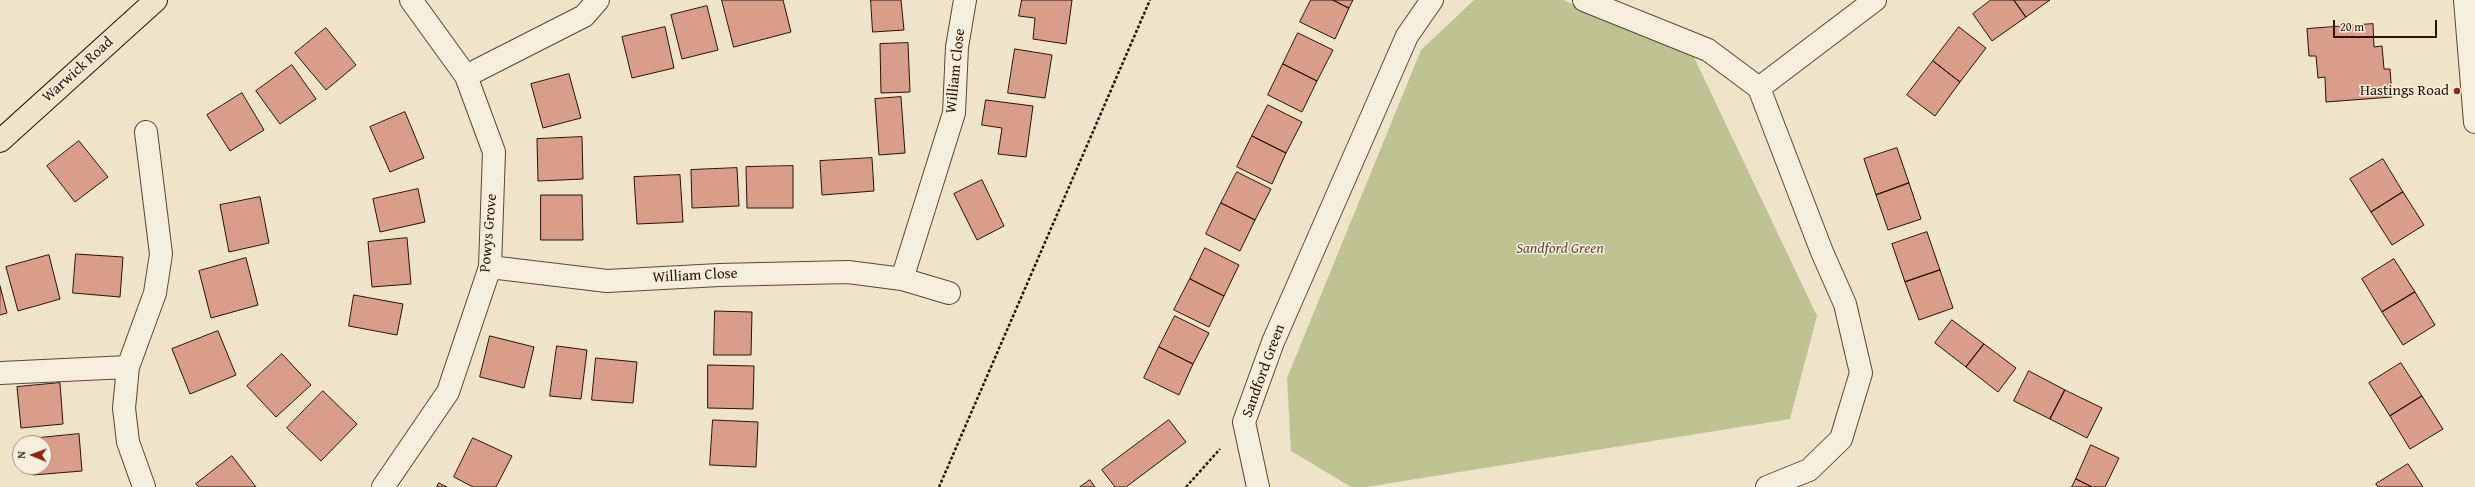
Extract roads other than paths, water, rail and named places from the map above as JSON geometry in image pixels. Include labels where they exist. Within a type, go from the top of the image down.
[{"type":"main road","name":"Warwick Road","points":[[0,141],[156,0]]},
{"type":"street","name":"Powys Grove","points":[[382,487],[448,392],[490,267],[494,152],[466,76],[411,0]]},
{"type":"street","points":[[466,76],[584,16],[598,0]]},
{"type":"street","name":"William Close","points":[[902,279],[954,113],[956,47],[965,0]]},
{"type":"street","name":"Sandford Green","points":[[1258,487],[1244,422],[1273,342],[1407,36],[1432,0]]},
{"type":"street","points":[[1584,0],[1708,50],[1759,88],[1822,252],[1845,304],[1861,373],[1841,439],[1809,470],[1767,487]]},
{"type":"street","points":[[1759,88],[1875,0]]},
{"type":"street","points":[[2465,0],[2475,122]]},
{"type":"street","points":[[144,487],[128,442],[124,408],[128,367],[155,293],[161,254],[146,132]]},
{"type":"street","name":"William Close","points":[[490,267],[607,281],[719,275],[848,272],[902,279],[949,293]]},
{"type":"street","points":[[0,373],[128,367]]},
{"type":"place","name":"Hastings Road","points":[[2457,91]]}]
